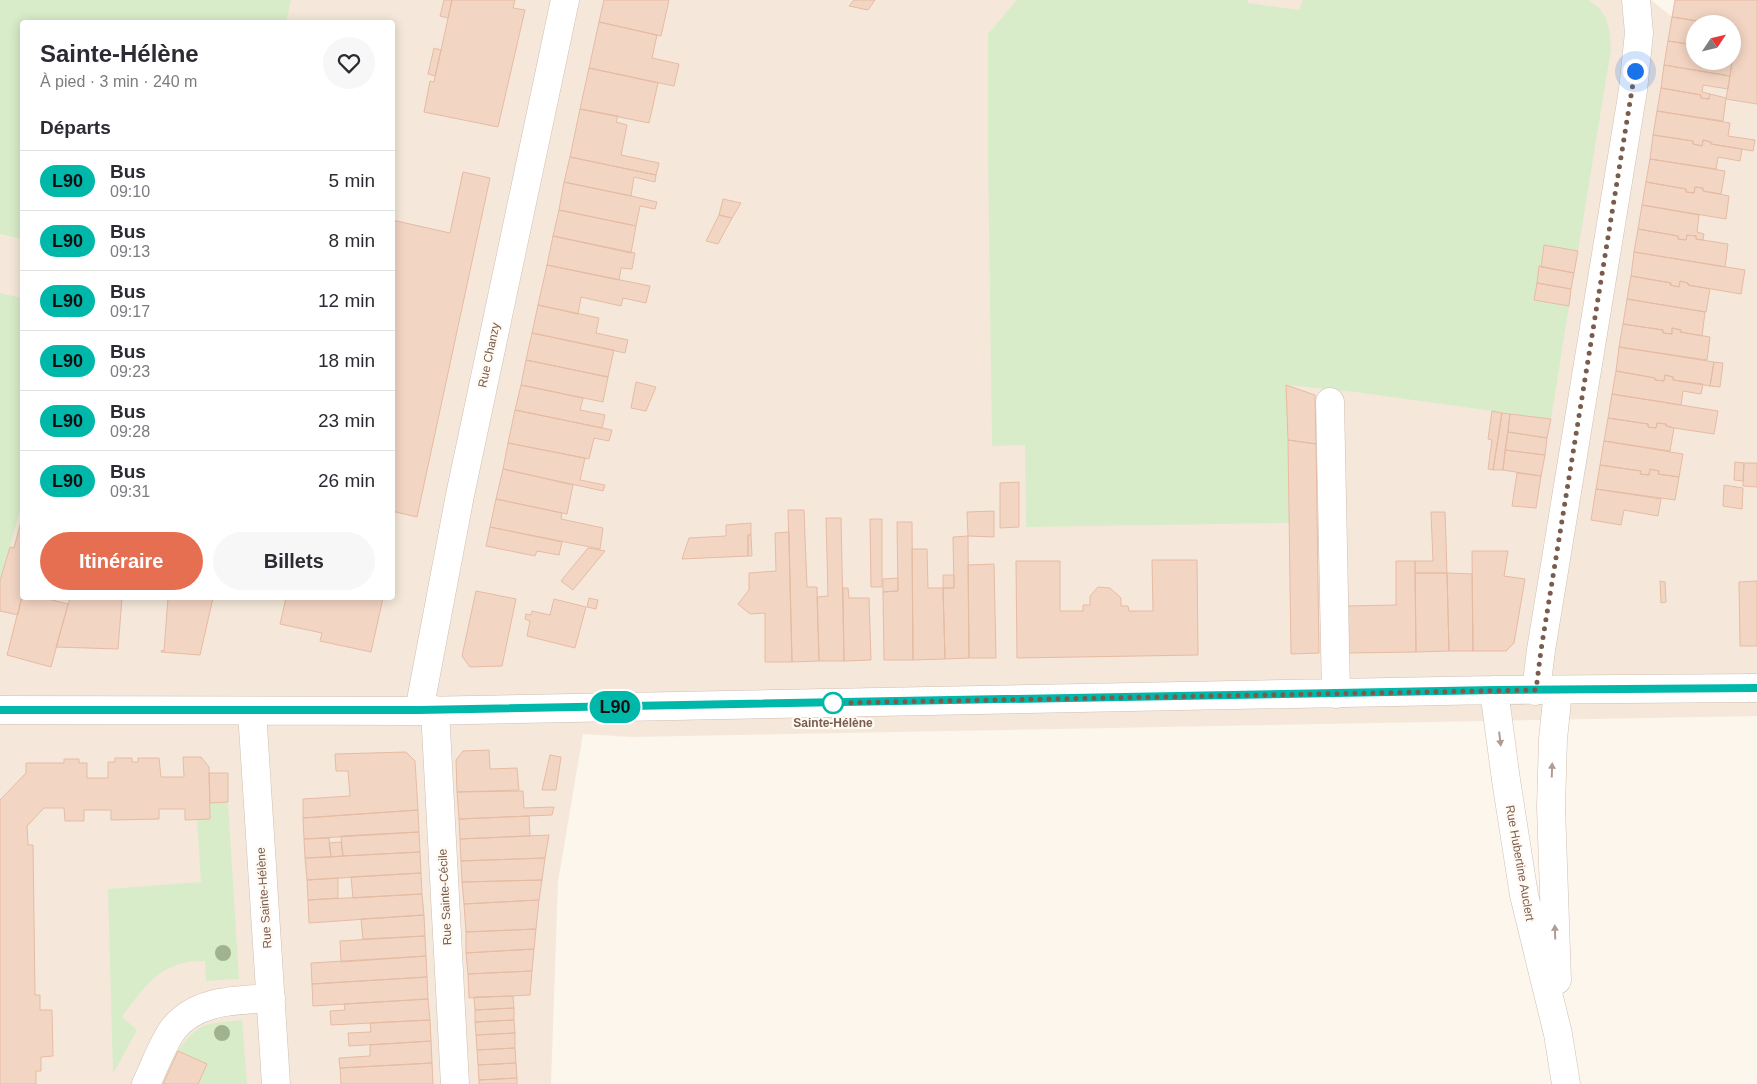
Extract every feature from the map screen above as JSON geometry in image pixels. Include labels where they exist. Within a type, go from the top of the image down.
[{"type":"street","name":"Rue Chanzy","points":[[427,710],[462,485],[565,0]]},
{"type":"street","name":"Rue Hubertine Auclert","points":[[1558,1034],[1551,807],[1553,738],[1541,650],[1633,90],[1638,33],[1636,0]]},
{"type":"street","points":[[1330,402],[1336,694]]},
{"type":"street","points":[[0,710],[427,710],[1494,690],[1757,688]]},
{"type":"street","name":"Rue Hubertine Auclert","points":[[1494,690],[1524,894],[1558,1034],[1566,1084]]},
{"type":"street","name":"Rue Sainte-Cécile","points":[[427,710],[455,1084]]},
{"type":"street","name":"Rue Sainte-Hélène","points":[[252,711],[276,1084]]},
{"type":"street","points":[[146,1084],[174,1029],[187,1016],[204,1007],[222,1002],[270,998]]},
{"type":"shaded area","points":[[0,0],[1651,0],[1672,17],[1686,19],[1686,70],[1731,70],[1726,99],[1757,104],[1757,716],[631,737],[583,734],[558,882],[551,1084],[0,1084]]},
{"type":"green space","points":[[0,0],[291,0],[286,20],[20,20],[20,239],[0,234]]},
{"type":"green space","points":[[1017,0],[1247,0],[1248,3],[1299,10],[1303,0],[1588,0],[1595,5],[1607,20],[1611,49],[1578,251],[1544,245],[1534,300],[1569,306],[1551,419],[1355,392],[1287,385],[1289,523],[1026,527],[1025,445],[992,446],[988,34]]},
{"type":"green space","points":[[0,293],[20,298],[20,510],[0,581]]},
{"type":"green space","points":[[228,802],[239,979],[206,981],[205,961],[177,965],[156,977],[147,985],[122,1017],[137,1030],[113,1074],[108,889],[201,882],[197,819],[210,819],[210,803]]},
{"type":"green space","points":[[242,1020],[247,1084],[198,1084],[207,1064],[178,1051],[192,1034],[205,1025]]},
{"type":"building","points":[[444,0],[452,0],[448,18],[440,16]]},
{"type":"building","points":[[452,0],[515,0],[513,8],[525,10],[498,127],[424,112],[430,81],[434,82]]},
{"type":"building","points":[[604,0],[669,0],[661,36],[599,22]]},
{"type":"building","points":[[854,0],[875,0],[868,10],[849,6]]},
{"type":"building","points":[[1675,0],[1757,0],[1757,104],[1726,99],[1731,70],[1741,70],[1741,15],[1686,15],[1686,19],[1672,17]]},
{"type":"building","points":[[1672,17],[1686,19],[1686,44],[1668,41]]},
{"type":"building","points":[[599,22],[657,35],[652,58],[679,64],[674,86],[589,68]]},
{"type":"building","points":[[1668,41],[1686,44],[1686,69],[1664,65]]},
{"type":"building","points":[[434,48],[441,50],[435,76],[428,74]]},
{"type":"building","points":[[1664,65],[1730,76],[1728,89],[1703,85],[1702,92],[1710,94],[1709,99],[1701,98],[1701,95],[1661,88]]},
{"type":"building","points":[[589,68],[658,83],[649,123],[580,109]]},
{"type":"building","points":[[1694,70],[1731,70],[1730,76]]},
{"type":"building","points":[[1661,88],[1701,95],[1701,98],[1709,99],[1710,94],[1726,98],[1723,121],[1657,111]]},
{"type":"building","points":[[580,109],[618,116],[616,122],[627,125],[621,155],[659,163],[656,175],[570,157]]},
{"type":"building","points":[[1657,111],[1730,123],[1728,136],[1755,140],[1753,151],[1711,144],[1711,142],[1703,140],[1702,146],[1693,144],[1693,141],[1653,135]]},
{"type":"building","points":[[1653,135],[1693,141],[1693,144],[1702,146],[1703,140],[1711,142],[1711,144],[1742,149],[1740,161],[1718,157],[1716,169],[1650,159]]},
{"type":"building","points":[[570,157],[656,175],[655,182],[634,177],[631,196],[564,182]]},
{"type":"building","points":[[1650,159],[1725,171],[1721,194],[1703,191],[1703,188],[1695,187],[1694,193],[1686,192],[1686,189],[1646,182]]},
{"type":"building","points":[[463,172],[490,178],[417,517],[395,512],[395,221],[450,233]]},
{"type":"building","points":[[564,182],[657,202],[655,209],[640,206],[636,226],[559,210]]},
{"type":"building","points":[[1646,182],[1686,189],[1686,192],[1694,193],[1695,187],[1703,188],[1703,191],[1729,196],[1726,219],[1642,205]]},
{"type":"building","points":[[723,199],[741,203],[732,218],[719,215]]},
{"type":"building","points":[[1642,205],[1699,215],[1697,232],[1704,234],[1703,240],[1696,239],[1696,236],[1687,235],[1686,240],[1678,239],[1678,236],[1638,229]]},
{"type":"building","points":[[559,210],[636,226],[631,253],[553,236]]},
{"type":"building","points":[[719,215],[732,218],[718,244],[706,241]]},
{"type":"building","points":[[1638,229],[1678,236],[1678,239],[1686,240],[1687,235],[1696,236],[1696,239],[1728,244],[1725,267],[1634,252]]},
{"type":"building","points":[[553,236],[635,253],[632,269],[621,268],[619,280],[547,265]]},
{"type":"building","points":[[1544,245],[1578,251],[1574,273],[1541,267]]},
{"type":"building","points":[[1634,252],[1745,270],[1741,294],[1688,285],[1688,283],[1680,281],[1679,287],[1670,285],[1671,283],[1631,276]]},
{"type":"building","points":[[547,265],[650,286],[646,303],[623,298],[621,306],[581,297],[578,314],[538,305]]},
{"type":"building","points":[[1539,266],[1574,273],[1571,289],[1537,283]]},
{"type":"building","points":[[1631,276],[1671,283],[1670,285],[1679,287],[1680,281],[1688,283],[1688,285],[1710,289],[1706,312],[1627,299]]},
{"type":"building","points":[[1537,283],[1571,289],[1569,306],[1534,300]]},
{"type":"building","points":[[1627,299],[1705,312],[1702,336],[1680,332],[1681,330],[1672,328],[1672,334],[1663,333],[1663,330],[1623,324]]},
{"type":"building","points":[[538,305],[599,318],[596,333],[628,340],[625,353],[532,333]]},
{"type":"building","points":[[1623,324],[1663,330],[1663,333],[1672,334],[1672,328],[1681,330],[1680,332],[1710,337],[1707,360],[1619,347]]},
{"type":"building","points":[[532,333],[614,350],[608,377],[526,360]]},
{"type":"building","points":[[1619,347],[1714,362],[1710,386],[1673,380],[1673,377],[1665,375],[1664,381],[1616,371]]},
{"type":"building","points":[[526,360],[608,377],[603,402],[521,385]]},
{"type":"building","points":[[1714,362],[1723,363],[1720,387],[1710,386]]},
{"type":"building","points":[[1616,371],[1664,381],[1665,375],[1673,377],[1673,380],[1703,384],[1701,394],[1683,391],[1681,405],[1612,394]]},
{"type":"building","points":[[636,382],[656,387],[646,411],[631,408]]},
{"type":"building","points":[[521,385],[583,398],[580,410],[605,415],[602,428],[515,410]]},
{"type":"building","points":[[1286,385],[1315,395],[1316,444],[1288,440]]},
{"type":"building","points":[[1612,394],[1718,411],[1714,434],[1674,428],[1666,426],[1666,424],[1657,423],[1656,428],[1648,427],[1648,424],[1608,418]]},
{"type":"building","points":[[515,410],[612,430],[609,441],[594,438],[589,459],[508,443]]},
{"type":"building","points":[[1492,411],[1502,413],[1493,470],[1488,469],[1492,440],[1488,439]]},
{"type":"building","points":[[1502,413],[1510,414],[1503,470],[1493,470]]},
{"type":"building","points":[[1510,414],[1551,419],[1547,438],[1508,432]]},
{"type":"building","points":[[1608,418],[1648,424],[1648,427],[1656,428],[1657,423],[1666,424],[1666,426],[1674,428],[1670,451],[1604,441]]},
{"type":"building","points":[[1508,432],[1547,438],[1545,455],[1505,450]]},
{"type":"building","points":[[1288,440],[1316,444],[1319,653],[1291,654]]},
{"type":"building","points":[[1604,441],[1683,454],[1679,477],[1658,474],[1659,471],[1650,469],[1649,475],[1640,474],[1641,471],[1600,465]]},
{"type":"building","points":[[508,443],[585,458],[580,480],[605,485],[603,491],[503,469]]},
{"type":"building","points":[[1505,450],[1545,455],[1541,476],[1503,470]]},
{"type":"building","points":[[1735,462],[1744,463],[1743,481],[1734,480]]},
{"type":"building","points":[[1744,463],[1757,463],[1757,487],[1743,486]]},
{"type":"building","points":[[1600,465],[1641,471],[1640,474],[1649,475],[1650,469],[1659,471],[1658,474],[1679,477],[1675,500],[1596,489]]},
{"type":"building","points":[[503,469],[573,485],[567,514],[496,499]]},
{"type":"building","points":[[1517,473],[1541,476],[1536,508],[1512,506]]},
{"type":"building","points":[[1019,482],[1019,527],[1000,528],[1000,483]]},
{"type":"building","points":[[1724,485],[1743,488],[1742,509],[1723,506]]},
{"type":"building","points":[[1596,489],[1661,499],[1658,516],[1624,510],[1621,525],[1591,520]]},
{"type":"building","points":[[496,499],[562,513],[561,519],[603,528],[600,549],[490,527]]},
{"type":"building","points":[[788,510],[804,510],[807,587],[817,587],[819,661],[792,662]]},
{"type":"building","points":[[994,511],[994,537],[968,536],[967,512]]},
{"type":"building","points":[[1431,512],[1445,512],[1447,573],[1415,573],[1415,561],[1433,561]]},
{"type":"building","points":[[826,518],[841,518],[844,661],[819,661],[817,597],[828,596]]},
{"type":"building","points":[[870,519],[882,519],[882,587],[871,587]]},
{"type":"building","points":[[897,522],[912,522],[913,660],[884,660],[883,592],[898,591]]},
{"type":"building","points":[[751,523],[751,535],[748,535],[748,556],[682,559],[689,538],[726,536],[726,525]]},
{"type":"building","points":[[20,526],[21,600],[18,615],[0,611],[0,581],[10,547],[14,548]]},
{"type":"building","points":[[490,527],[562,542],[559,555],[537,551],[535,556],[486,546]]},
{"type":"building","points":[[789,532],[792,662],[765,662],[765,613],[750,614],[738,604],[749,590],[749,573],[776,571],[775,533]]},
{"type":"building","points":[[748,535],[751,535],[752,556],[748,556]]},
{"type":"building","points":[[968,536],[969,658],[945,659],[943,588],[954,588],[953,537]]},
{"type":"building","points":[[588,548],[605,551],[573,590],[561,581]]},
{"type":"building","points":[[912,549],[927,549],[928,588],[943,588],[945,659],[913,660]]},
{"type":"building","points":[[1472,551],[1508,551],[1504,576],[1525,579],[1514,643],[1506,651],[1473,651]]},
{"type":"building","points":[[1152,560],[1197,560],[1198,655],[1017,658],[1016,561],[1060,561],[1060,611],[1083,611],[1083,605],[1090,605],[1090,596],[1098,587],[1110,588],[1121,598],[1121,606],[1128,606],[1129,611],[1153,611]]},
{"type":"building","points":[[1396,561],[1415,561],[1416,652],[1348,653],[1347,606],[1396,605]]},
{"type":"building","points":[[994,564],[996,658],[969,658],[968,565]]},
{"type":"building","points":[[1415,573],[1447,573],[1449,651],[1416,652]]},
{"type":"building","points":[[1447,573],[1472,574],[1473,651],[1449,651]]},
{"type":"building","points":[[943,575],[954,575],[954,588],[943,588]]},
{"type":"building","points":[[898,578],[898,591],[883,592],[883,579]]},
{"type":"building","points":[[1660,581],[1665,582],[1666,602],[1661,603]]},
{"type":"building","points":[[1757,581],[1757,646],[1740,646],[1739,582]]},
{"type":"building","points":[[843,588],[848,588],[849,598],[869,598],[871,660],[844,661]]},
{"type":"building","points":[[476,591],[516,599],[502,666],[470,667],[462,656]]},
{"type":"building","points":[[589,598],[598,600],[596,609],[587,607]]},
{"type":"building","points":[[554,599],[586,607],[575,648],[527,636],[530,621],[525,619],[526,614],[531,615],[532,611],[550,615]]},
{"type":"building","points":[[21,600],[52,600],[68,604],[51,667],[7,655]]},
{"type":"building","points":[[69,600],[122,600],[118,649],[56,647]]},
{"type":"building","points":[[168,600],[213,600],[200,655],[161,652],[162,650],[164,651]]},
{"type":"building","points":[[286,600],[383,600],[371,652],[320,641],[322,633],[280,624]]},
{"type":"building","points":[[489,750],[490,769],[517,768],[519,790],[457,792],[456,760],[463,751]]},
{"type":"building","points":[[406,752],[415,761],[418,810],[303,818],[303,799],[350,796],[348,771],[336,771],[335,754]]},
{"type":"building","points":[[550,755],[561,757],[556,790],[542,790]]},
{"type":"building","points":[[183,757],[201,757],[209,767],[210,819],[185,820],[185,809],[159,809],[159,819],[111,820],[111,810],[84,810],[84,821],[65,821],[64,808],[44,808],[27,826],[28,845],[33,845],[35,995],[40,995],[40,1010],[52,1010],[53,1056],[41,1057],[41,1071],[36,1071],[36,1084],[0,1084],[0,800],[26,773],[26,763],[64,763],[64,759],[79,759],[79,763],[87,763],[87,778],[108,778],[108,762],[115,762],[115,758],[132,758],[132,762],[138,762],[138,758],[159,758],[161,777],[184,777]]},
{"type":"building","points":[[209,773],[228,773],[228,802],[210,803]]},
{"type":"building","points":[[523,791],[524,808],[554,807],[552,815],[459,819],[457,792]]},
{"type":"building","points":[[418,810],[419,832],[304,839],[303,818]]},
{"type":"building","points":[[529,816],[530,836],[460,839],[459,819]]},
{"type":"building","points":[[419,832],[420,852],[343,856],[341,836]]},
{"type":"building","points":[[549,835],[545,858],[461,861],[460,839]]},
{"type":"building","points":[[329,838],[331,857],[305,858],[304,839]]},
{"type":"building","points":[[341,842],[343,856],[331,857],[329,843]]},
{"type":"building","points":[[420,852],[421,873],[307,880],[305,858]]},
{"type":"building","points":[[545,858],[542,880],[462,882],[461,861]]},
{"type":"building","points":[[421,873],[422,894],[353,898],[351,877]]},
{"type":"building","points":[[338,878],[338,898],[308,900],[307,880]]},
{"type":"building","points":[[542,880],[539,900],[464,904],[462,882]]},
{"type":"building","points":[[422,894],[424,915],[309,923],[308,900]]},
{"type":"building","points":[[539,900],[536,929],[466,932],[464,904]]},
{"type":"building","points":[[424,915],[425,936],[363,939],[361,919]]},
{"type":"building","points":[[536,929],[534,949],[466,953],[466,932]]},
{"type":"building","points":[[425,936],[426,956],[341,962],[340,941]]},
{"type":"building","points":[[534,949],[532,971],[468,974],[466,953]]},
{"type":"building","points":[[426,956],[427,977],[312,984],[311,963]]},
{"type":"building","points":[[532,971],[530,995],[469,998],[468,974]]},
{"type":"building","points":[[427,977],[428,999],[313,1006],[312,984]]},
{"type":"building","points":[[513,996],[514,1008],[475,1010],[474,997]]},
{"type":"building","points":[[428,999],[430,1020],[331,1025],[330,1011],[345,1010],[344,1004]]},
{"type":"building","points":[[514,1008],[514,1020],[475,1022],[475,1010]]},
{"type":"building","points":[[430,1020],[431,1041],[349,1046],[348,1033],[371,1032],[370,1023]]},
{"type":"building","points":[[514,1020],[515,1033],[476,1035],[475,1022]]},
{"type":"building","points":[[515,1033],[515,1048],[477,1050],[476,1035]]},
{"type":"building","points":[[431,1041],[432,1063],[340,1068],[339,1058],[370,1056],[370,1045]]},
{"type":"building","points":[[515,1048],[516,1063],[478,1065],[477,1050]]},
{"type":"building","points":[[178,1051],[207,1064],[198,1084],[163,1084]]},
{"type":"building","points":[[432,1063],[433,1084],[341,1084],[340,1068]]},
{"type":"building","points":[[516,1063],[517,1078],[479,1080],[478,1065]]},
{"type":"building","points":[[517,1078],[517,1084],[479,1084],[479,1080]]},
{"type":"bus line","name":"L90","points":[[0,710],[252,711],[592,708],[1494,690],[1596,691],[1757,688]]},
{"type":"place","name":"Sainte-Hélène","points":[[833,703]]},
{"type":"route","points":[[833,703],[1536,690],[1635,71]]}]
